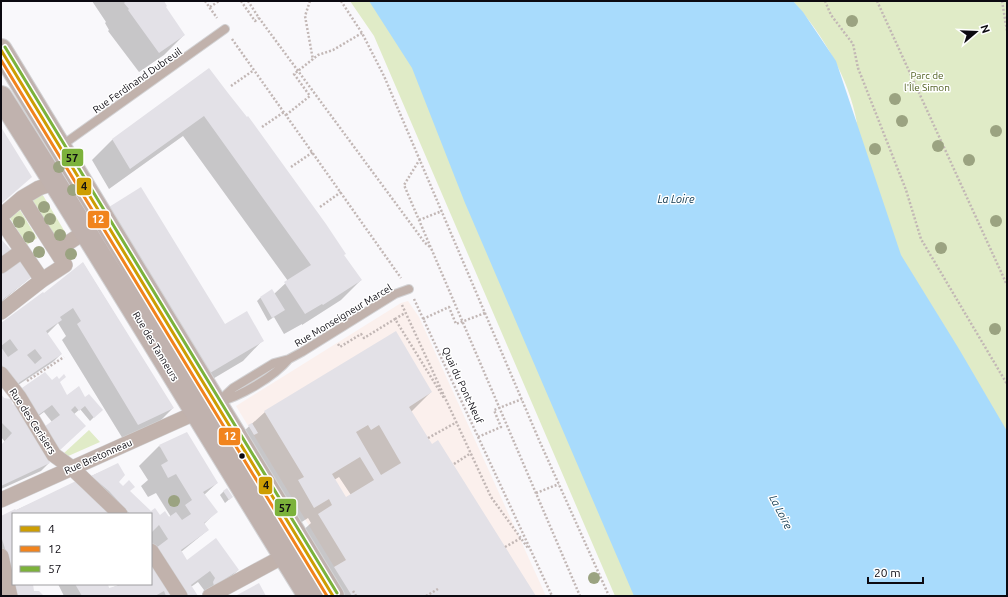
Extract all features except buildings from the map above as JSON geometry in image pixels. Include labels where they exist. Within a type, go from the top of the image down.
[{"type":"main road","points":[[1,50],[333,596]]},
{"type":"main road","name":"Rue des Tanneurs","points":[[1,97],[54,183],[86,231],[195,412],[309,596]]},
{"type":"street","points":[[1,216],[22,198],[39,188],[54,183]]},
{"type":"street","points":[[1,312],[42,280],[65,265],[22,198]]},
{"type":"street","points":[[1,220],[42,280]]},
{"type":"street","points":[[56,251],[86,231]]},
{"type":"street","points":[[1,266],[22,251]]},
{"type":"street","name":"Rue des Cerisiers","points":[[1,374],[14,390],[54,455],[72,468],[119,513]]},
{"type":"street","name":"Rue Bretonneau","points":[[1,500],[217,403]]},
{"type":"street","points":[[152,553],[180,596]]},
{"type":"street","points":[[1,556],[10,596]]},
{"type":"street","points":[[210,596],[284,556]]},
{"type":"lane","name":"Rue Ferdinand Dubreuil","points":[[60,146],[225,29]]},
{"type":"lane","name":"Rue Monseigneur Marcel","points":[[217,403],[233,388],[277,362],[289,359],[379,306],[395,294],[409,289]]},
{"type":"path","name":"Quai du Pont-Neuf","points":[[205,1],[409,289],[552,596]]},
{"type":"path","points":[[210,7],[219,1]]},
{"type":"path","points":[[241,1],[255,21],[258,18]]},
{"type":"path","points":[[248,1],[258,18],[425,243],[430,247]]},
{"type":"path","points":[[310,1],[305,16],[313,60]]},
{"type":"path","points":[[341,1],[362,33],[384,76],[522,399],[609,596]]},
{"type":"path","points":[[825,1],[831,15],[853,44],[858,68],[906,190],[921,239],[1007,384]]},
{"type":"path","points":[[877,1],[1007,285]]},
{"type":"path","points":[[1002,1],[1007,31]]},
{"type":"path","points":[[286,115],[310,96],[294,74],[318,55],[333,50],[362,33]]},
{"type":"path","points":[[231,86],[254,70]]},
{"type":"path","points":[[262,128],[284,112]]},
{"type":"path","points":[[291,167],[313,152]]},
{"type":"path","points":[[420,159],[404,185],[580,596]]},
{"type":"path","points":[[320,207],[341,192]]},
{"type":"path","points":[[419,220],[442,211]]},
{"type":"path","points":[[395,294],[492,497],[532,553]]},
{"type":"path","points":[[423,318],[449,307],[456,324],[485,312]]},
{"type":"path","points":[[344,345],[361,334],[364,338],[405,313]]},
{"type":"path","points":[[395,319],[450,407]]},
{"type":"path","points":[[14,390],[64,357]]},
{"type":"path","points":[[420,361],[426,357]]},
{"type":"path","points":[[478,437],[501,427],[494,410],[522,399]]},
{"type":"path","points":[[428,438],[457,422]]},
{"type":"path","points":[[454,464],[471,453]]},
{"type":"path","points":[[536,493],[559,484]]},
{"type":"path","points":[[506,547],[521,538]]},
{"type":"path","points":[[426,596],[438,589]]},
{"type":"shaded area","points":[[408,301],[419,317],[546,596],[352,596],[236,406],[401,303]]},
{"type":"green space","name":"La Loire","points":[[350,1],[791,1],[857,123],[848,90],[833,58],[815,28],[793,1],[1007,1],[1007,596],[615,596],[374,36]]},
{"type":"green space","points":[[41,192],[68,237],[58,243],[31,200]]},
{"type":"green space","points":[[20,210],[37,238],[27,245],[10,218]]},
{"type":"green space","points":[[89,430],[100,442],[66,457],[63,454]]},
{"type":"water","name":"La Loire","points":[[369,1],[793,1],[803,12],[836,61],[901,255],[1007,431],[1007,596],[634,596],[465,203],[412,68]]},
{"type":"transit line","name":"57","points":[[5,47],[337,593]]},
{"type":"transit line","name":"4","points":[[1,50],[333,596]]},
{"type":"transit line","name":"12","points":[[1,60],[327,596]]},
{"type":"park label","name":"Parc de l'Île Simon","points":[[927,80]]}]
